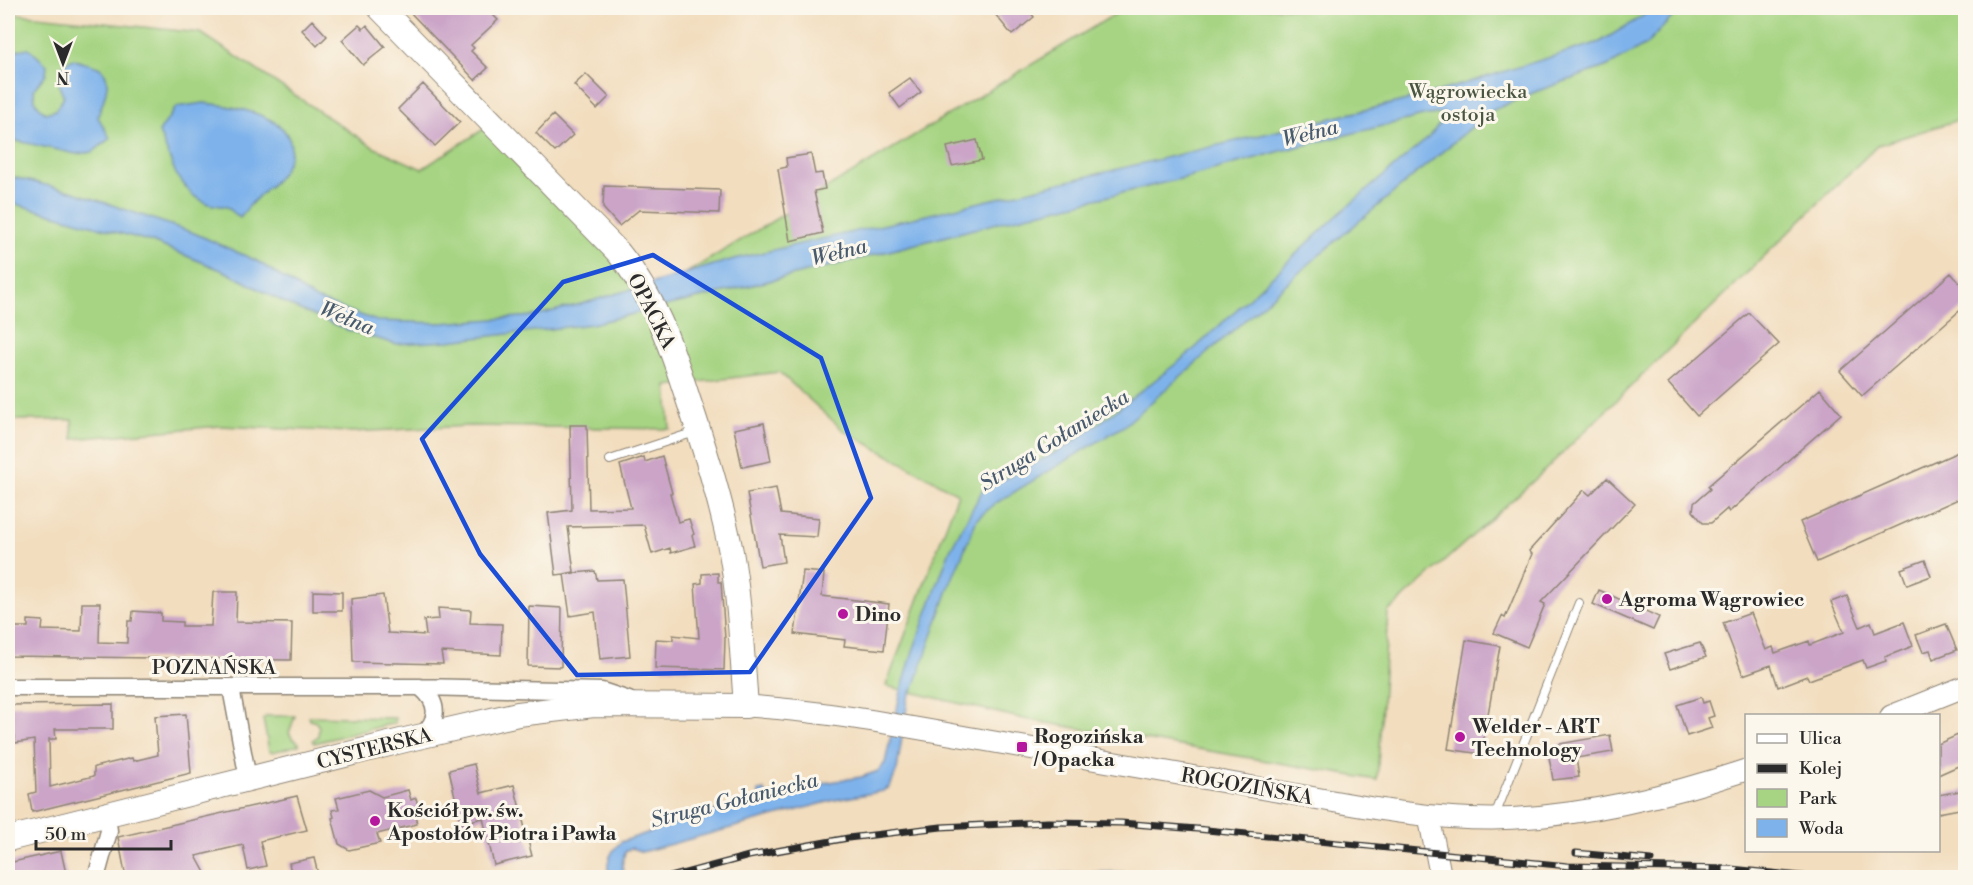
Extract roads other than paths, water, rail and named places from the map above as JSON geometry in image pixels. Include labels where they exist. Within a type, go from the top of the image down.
[{"type":"main road","name":"OPACKA","points":[[380,8],[607,240],[631,267],[653,304],[673,350],[719,499],[731,554],[746,706]]},
{"type":"main road","name":"CYSTERSKA","points":[[8,839],[518,714],[594,705],[746,706]]},
{"type":"street","points":[[1897,714],[1965,686]]},
{"type":"street","name":"POZNAŃSKA","points":[[8,687],[420,687],[602,690],[639,704]]},
{"type":"street","points":[[420,687],[433,702],[435,711],[429,729],[421,736]]},
{"type":"street","points":[[231,688],[249,779]]},
{"type":"street","name":"ROGOZIŃSKA","points":[[746,706],[802,710],[878,720],[1429,817],[1494,819],[1554,814],[1652,798],[1745,770]]},
{"type":"street","points":[[96,878],[109,831],[107,815]]},
{"type":"street","points":[[1429,817],[1441,878]]},
{"type":"lane","points":[[610,460],[698,431]]},
{"type":"lane","points":[[1494,819],[1579,603]]},
{"type":"water","name":"Wełna","points":[[1652,8],[1681,8],[1646,45],[1608,66],[1535,92],[1491,111],[1325,250],[1124,426],[996,503],[977,519],[949,587],[908,699],[897,770],[890,787],[883,791],[835,800],[642,852],[632,848],[625,852],[622,865],[624,877],[607,875],[610,856],[621,842],[760,797],[758,791],[764,790],[767,796],[805,786],[861,777],[878,771],[885,763],[900,695],[913,651],[950,550],[982,491],[1067,446],[1191,352],[1340,213],[1428,138],[1441,122],[1443,113],[1281,151],[1184,178],[592,324],[449,341],[395,344],[348,330],[293,307],[226,272],[152,242],[8,202],[8,176],[71,191],[194,233],[257,261],[316,299],[377,321],[441,323],[534,316],[734,259],[1424,96],[1600,42]]},
{"type":"water","points":[[28,48],[47,65],[46,74],[34,89],[35,102],[45,113],[56,110],[64,97],[59,86],[64,64],[73,59],[100,68],[104,72],[107,84],[98,117],[110,138],[93,152],[76,154],[8,139],[8,52]]},
{"type":"water","points":[[204,103],[237,108],[270,120],[283,129],[290,141],[290,156],[281,174],[240,218],[227,207],[208,204],[192,195],[176,174],[159,132],[176,107]]},
{"type":"water","points":[[1120,872],[1148,877],[924,877],[931,876]]},
{"type":"railway","points":[[667,878],[749,856],[848,838],[941,827],[1048,822],[1121,823],[1197,829],[1568,866],[1731,869],[1821,878]]},
{"type":"railway","points":[[1576,853],[1651,860]]},
{"type":"place","name":"Agroma Wągrowiec","points":[[1607,599]]},
{"type":"place","name":"Dino","points":[[843,614]]},
{"type":"place","name":"Welder - ART Technology","points":[[1460,737]]},
{"type":"place","name":"Rogozińska / Opacka","points":[[1022,747]]},
{"type":"place","name":"Kościół pw. św. Apostołów Piotra i Pawła","points":[[375,821]]},
{"type":"park label","name":"Wągrowiecka ostoja","points":[[1468,102]]},
{"type":"water label","name":"Struga Gołaniecka","points":[[1054,440]]},
{"type":"water label","name":"Struga Gołaniecka","points":[[734,800]]}]
